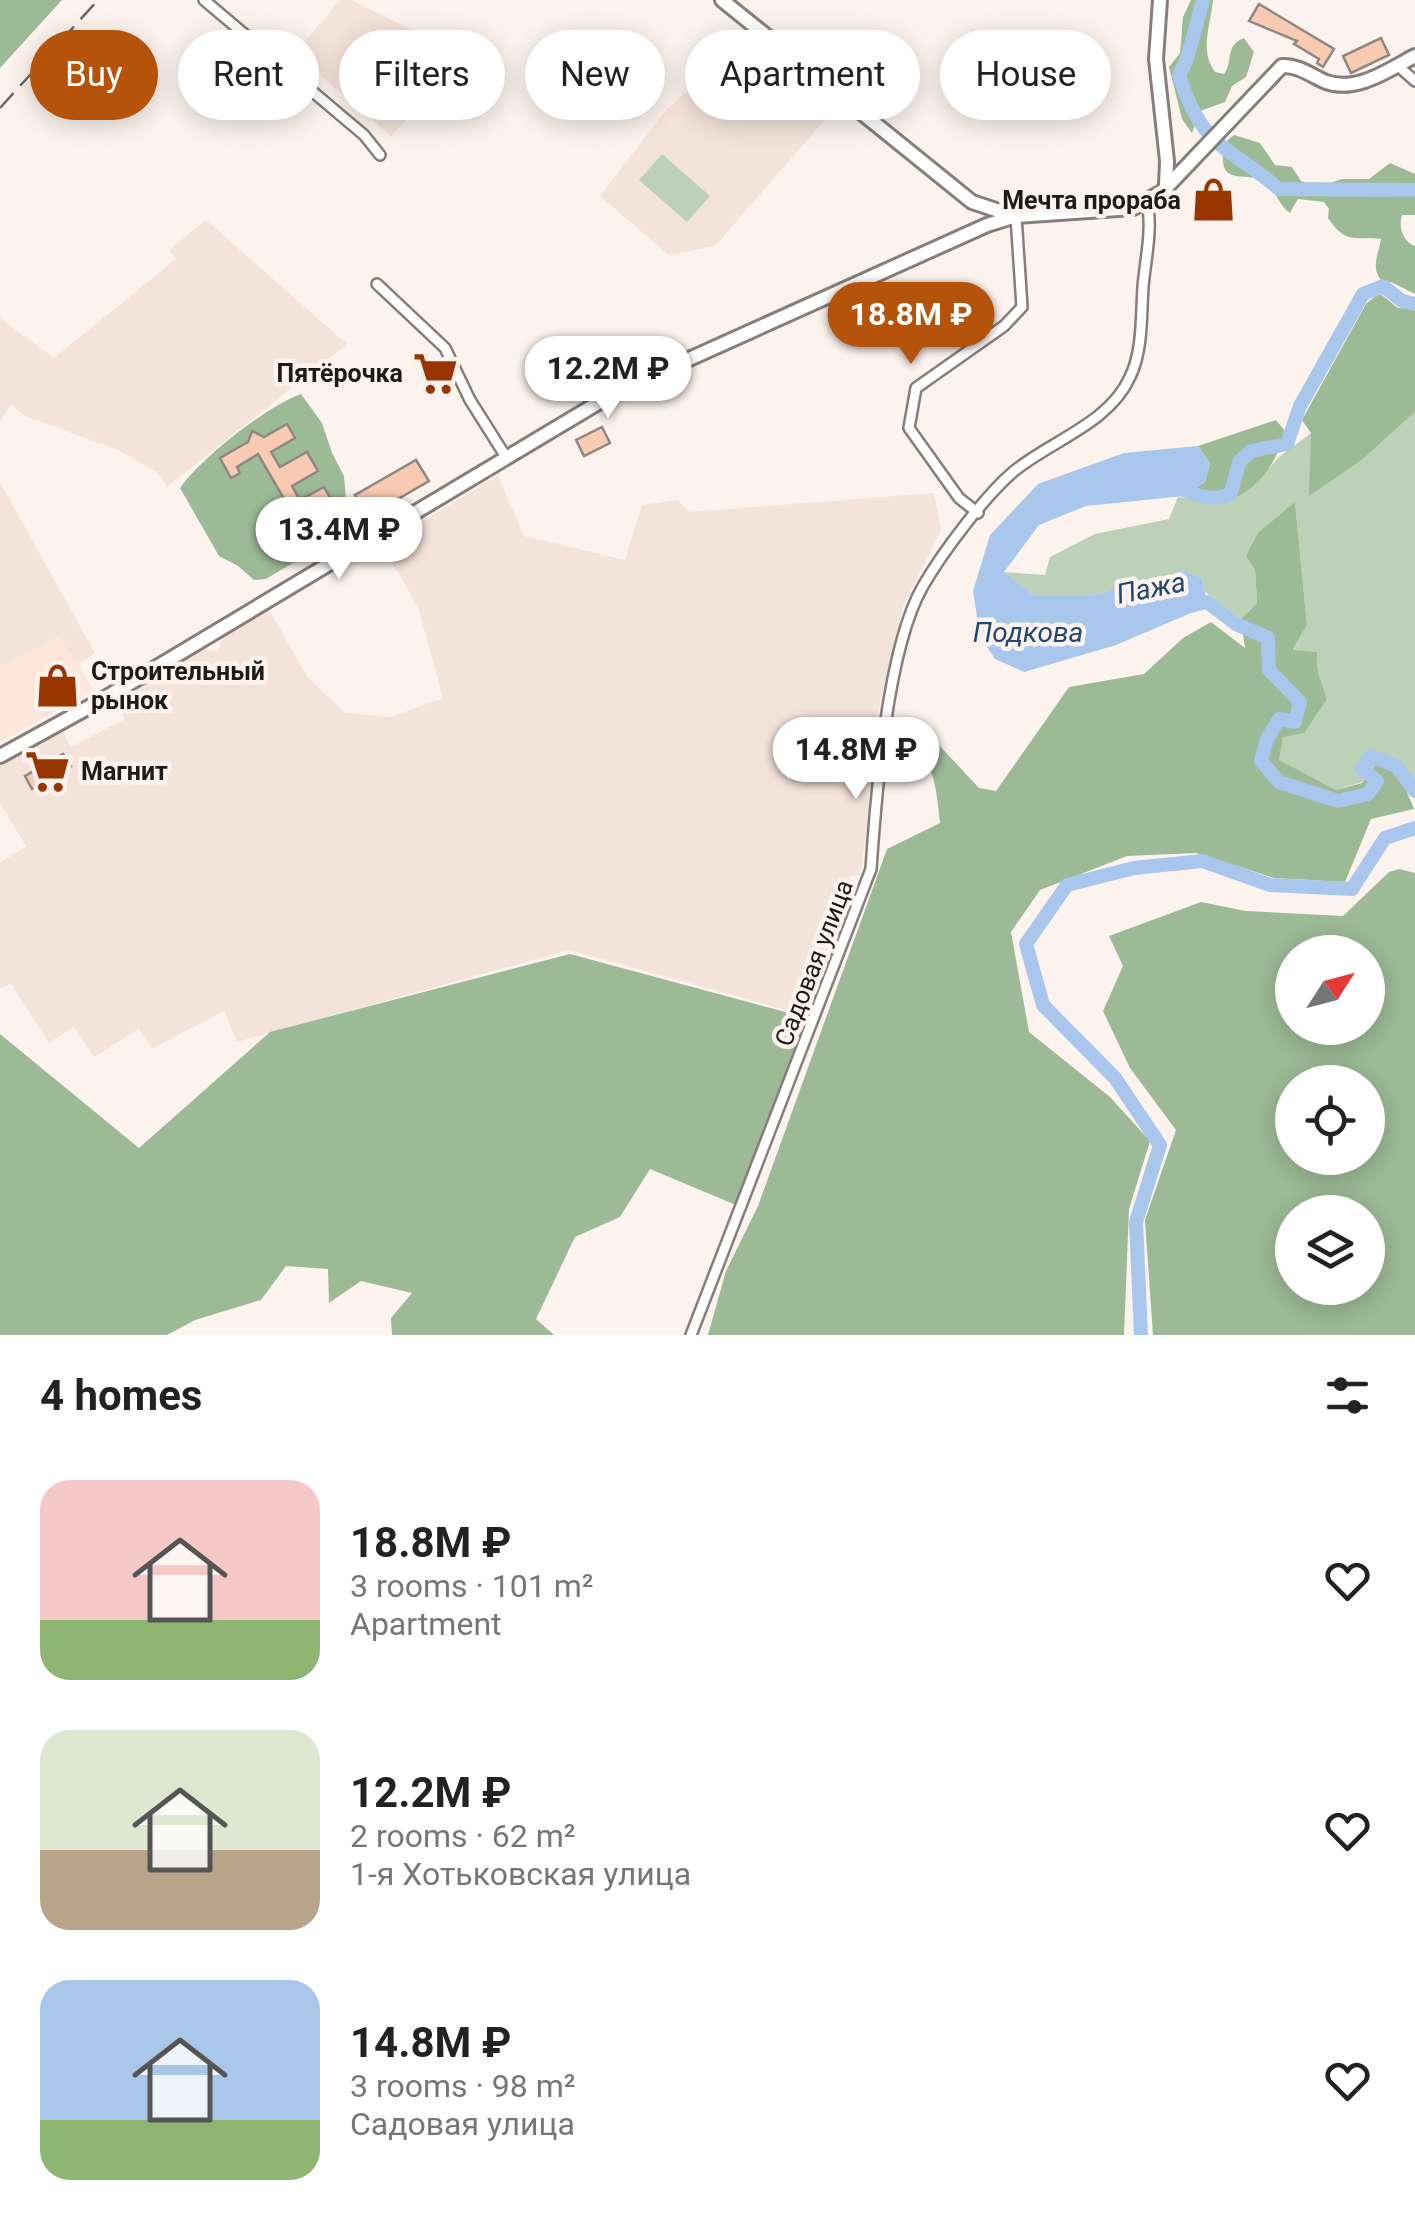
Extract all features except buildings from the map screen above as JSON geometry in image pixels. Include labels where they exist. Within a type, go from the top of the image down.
[{"type":"main road","points":[[722,0],[972,202],[1016,216]]},
{"type":"main road","points":[[1160,0],[1156,71],[1166,152],[1165,188]]},
{"type":"main road","points":[[0,756],[100,701],[558,426],[656,372],[987,225],[1016,216],[1118,210],[1147,203],[1204,150],[1223,124],[1282,66],[1342,86],[1361,82],[1415,56]]},
{"type":"main road","points":[[1166,152],[1178,158],[1204,150]]},
{"type":"street","points":[[204,0],[364,135],[380,155]]},
{"type":"street","points":[[1396,66],[1415,80]]},
{"type":"street","name":"Садовая улица","points":[[691,1335],[871,869],[876,800],[900,650],[909,617],[945,552],[1012,473],[1103,410],[1130,377],[1139,342],[1147,203]]},
{"type":"street","points":[[978,513],[959,498],[909,428],[916,388],[1004,326],[1022,307],[1016,216]]},
{"type":"street","points":[[377,284],[445,348],[470,400],[506,457]]},
{"type":"shaded area","points":[[340,0],[352,0],[412,30],[339,30],[339,91],[319,74],[319,30],[315,30]]},
{"type":"shaded area","points":[[685,93],[685,120],[825,120],[716,245],[670,256],[600,196],[658,120],[665,120],[666,110]]},
{"type":"shaded area","points":[[372,120],[407,120],[391,136]]},
{"type":"shaded area","points":[[206,220],[347,344],[167,487],[158,473],[118,450],[25,416],[11,404],[0,422],[0,318],[54,358],[176,259],[169,250]]},
{"type":"shaded area","points":[[498,475],[524,536],[625,560],[642,505],[678,500],[689,512],[934,493],[941,530],[903,607],[870,745],[869,813],[860,875],[850,876],[808,1016],[569,950],[237,1042],[224,1011],[152,1049],[139,1029],[94,1057],[74,1027],[49,1043],[11,984],[0,988],[0,863],[26,846],[0,804],[0,765],[62,730],[71,747],[125,719],[115,701],[203,649],[218,651],[223,636],[269,610],[307,676],[345,713],[391,717],[443,698],[418,607],[382,546]]},
{"type":"shaded area","points":[[0,482],[95,653],[78,665],[59,637],[0,667]]},
{"type":"shaded area","points":[[59,637],[94,690],[0,742],[0,667]]},
{"type":"green space","points":[[0,0],[62,0],[35,30],[30,30],[30,35],[0,68]]},
{"type":"green space","points":[[1191,0],[1213,0],[1207,46],[1215,72],[1224,74],[1238,41],[1244,38],[1254,52],[1246,77],[1232,86],[1225,102],[1200,111],[1192,133],[1182,119],[1169,67],[1180,53],[1183,17]]},
{"type":"green space","points":[[1234,135],[1260,143],[1275,165],[1292,167],[1301,181],[1318,187],[1342,179],[1369,179],[1390,163],[1415,174],[1415,215],[1402,215],[1401,224],[1405,238],[1415,246],[1415,294],[1379,277],[1376,262],[1381,239],[1346,236],[1328,218],[1329,209],[1324,202],[1298,199],[1290,213],[1264,182],[1226,171],[1224,149]]},
{"type":"green space","points":[[662,154],[710,196],[687,222],[639,180]]},
{"type":"green space","points":[[1379,293],[1398,308],[1415,309],[1415,412],[1362,460],[1309,496],[1311,433],[1302,420],[1366,304]]},
{"type":"green space","points":[[301,394],[322,423],[344,476],[346,499],[357,513],[351,528],[266,579],[254,580],[219,556],[180,488],[219,448]],"holes":[[[287,424],[295,438],[271,452],[280,467],[307,452],[318,471],[292,486],[299,500],[324,487],[335,506],[311,520],[311,533],[300,532],[271,548],[260,528],[269,523],[272,528],[294,516],[258,454],[237,467],[231,478],[220,458],[248,442],[252,431],[263,437]]]},
{"type":"green space","points":[[1415,412],[1415,784],[1398,771],[1336,790],[1278,760],[1283,736],[1327,699],[1318,672],[1317,652],[1293,651],[1307,625],[1295,503],[1255,569],[1257,603],[1241,619],[1205,592],[1202,578],[1186,571],[1088,596],[1035,596],[1004,572],[1045,575],[1050,557],[1095,534],[1169,519],[1178,497],[1223,502],[1256,483],[1279,457],[1311,433],[1310,495],[1362,460]]},
{"type":"green space","points":[[1276,420],[1285,431],[1282,442],[1256,484],[1224,501],[1184,496],[1205,482],[1210,463],[1198,446]]},
{"type":"green space","points":[[1295,502],[1307,625],[1293,650],[1317,652],[1318,672],[1327,699],[1304,733],[1283,737],[1279,760],[1336,790],[1362,783],[1377,764],[1398,771],[1414,809],[1371,819],[1345,882],[1274,878],[1196,853],[1127,856],[1040,890],[1011,932],[1029,1032],[1110,1097],[1150,1141],[1129,1209],[1124,1335],[708,1335],[726,1271],[758,1206],[887,849],[940,823],[935,785],[927,762],[900,735],[905,718],[937,743],[979,788],[996,791],[1069,687],[1144,674],[1183,638],[1211,622],[1245,648],[1241,619],[1257,603],[1255,569],[1246,556],[1258,533]]},
{"type":"green space","points":[[1399,869],[1415,873],[1415,1335],[1153,1335],[1145,1220],[1176,1130],[1130,1068],[1103,1011],[1123,966],[1109,936],[1201,902],[1246,911],[1343,916],[1389,872]]},
{"type":"green space","points":[[570,954],[789,1013],[800,1036],[736,1205],[650,1169],[620,1217],[575,1237],[536,1319],[554,1335],[392,1335],[391,1318],[412,1293],[361,1281],[329,1303],[328,1269],[286,1266],[261,1300],[195,1320],[167,1335],[0,1335],[0,1034],[139,1148],[270,1032]]},
{"type":"water","name":"Подкова","points":[[1198,446],[1210,463],[1205,482],[1184,496],[1086,506],[1039,525],[1004,572],[1035,596],[1088,596],[1186,571],[1202,578],[1207,602],[1198,610],[1116,645],[1024,672],[995,659],[980,636],[973,591],[990,535],[1038,484],[1124,453]]},
{"type":"waterway","name":"Пажа","points":[[1203,0],[1179,75],[1197,117],[1218,143],[1279,189],[1415,190]]},
{"type":"waterway","name":"Пажа","points":[[1174,486],[1210,497],[1231,493],[1239,462],[1251,451],[1287,444],[1300,406],[1363,294],[1383,286],[1402,301],[1415,304]]},
{"type":"waterway","name":"Пажа","points":[[1190,606],[1207,602],[1236,624],[1268,638],[1269,670],[1300,702],[1295,722],[1279,719],[1267,739],[1261,761],[1279,782],[1338,801],[1368,794],[1377,781],[1362,769],[1371,756],[1396,766],[1415,791]]},
{"type":"waterway","name":"Пажа","points":[[1141,1335],[1136,1222],[1160,1145],[1115,1078],[1043,1005],[1026,944],[1067,885],[1134,868],[1202,861],[1270,885],[1352,889],[1385,838],[1415,828]]},
{"type":"railway","points":[[0,108],[98,0]]},
{"type":"place","name":"Мечта прораба","points":[[1214,200]]},
{"type":"place","name":"Пятёрочка","points":[[436,373]]},
{"type":"place","name":"Строительный рынок","points":[[58,685]]},
{"type":"place","name":"Магнит","points":[[48,771]]}]
